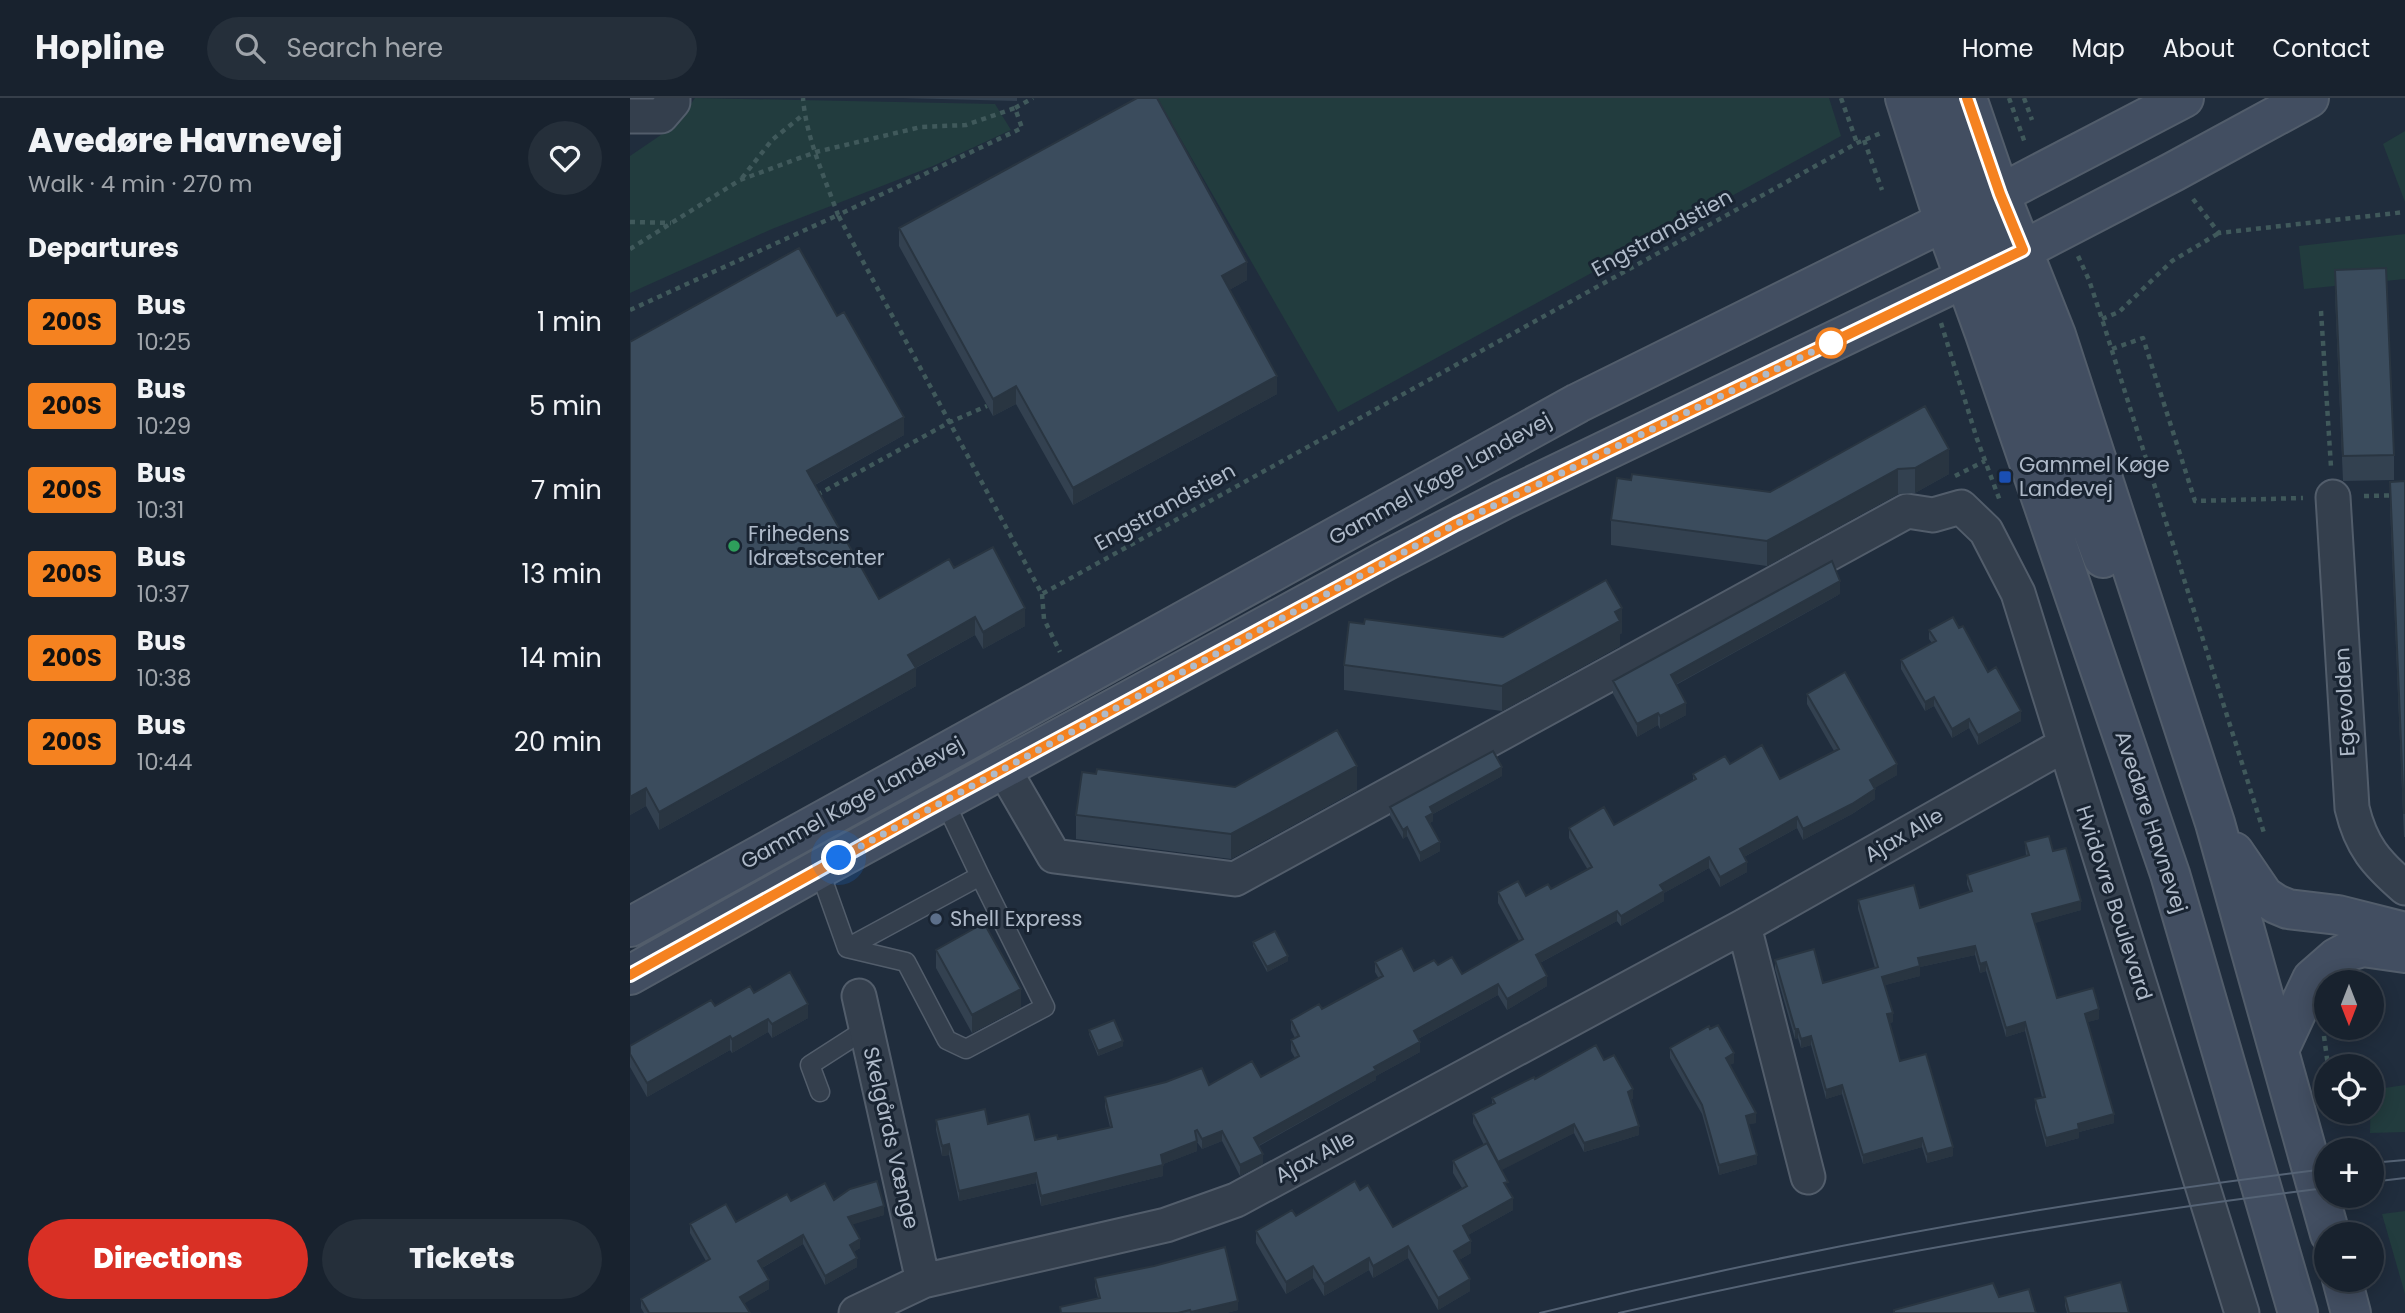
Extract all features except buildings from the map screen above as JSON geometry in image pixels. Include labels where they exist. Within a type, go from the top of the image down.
[{"type":"main road","name":"Avedøre Havnevej","points":[[1905,98],[1973,207],[1994,265],[2298,1313]]},
{"type":"main road","points":[[1935,98],[1973,207]]},
{"type":"main road","name":"Avedøre Havnevej","points":[[1967,98],[1973,207],[1994,265],[2056,335],[2214,823],[2327,1222]]},
{"type":"main road","name":"Gammel Køge Landevej","points":[[630,927],[1578,403],[1973,207],[2184,98]]},
{"type":"main road","name":"Gammel Køge Landevej","points":[[630,975],[818,869],[1385,561],[1503,500],[1994,265],[2174,173],[2309,98]]},
{"type":"main road","points":[[2214,823],[2264,896],[2276,904],[2288,909],[2338,915],[2405,932]]},
{"type":"main road","points":[[2279,1050],[2312,979],[2336,958],[2363,947],[2405,953]]},
{"type":"main road","points":[[2345,1292],[2351,1313]]},
{"type":"street","points":[[630,116],[661,116],[674,98]]},
{"type":"street","name":"Egevolden","points":[[2333,497],[2351,808],[2364,845],[2405,888]]},
{"type":"street","name":"Hvidovre Boulevard","points":[[1003,768],[1054,856],[1235,879],[1906,510],[1933,515],[1961,507],[1986,531],[2018,593],[2063,745],[2242,1313]]},
{"type":"street","name":"Ajax Alle","points":[[856,1313],[923,1281],[1166,1225],[1236,1200],[1744,926],[2063,745]]},
{"type":"street","points":[[1744,926],[1808,1177]]},
{"type":"street","name":"Skelgårds Vænge","points":[[859,996],[923,1281]]},
{"type":"lane","points":[[847,948],[906,962],[947,1040],[966,1049],[1045,1007],[944,800]]},
{"type":"lane","points":[[818,869],[847,948]]},
{"type":"lane","points":[[847,948],[980,876]]},
{"type":"lane","points":[[820,1092],[810,1065],[866,1029]]},
{"type":"path","points":[[803,98],[804,114],[838,215],[1042,594],[1044,619],[1074,680]]},
{"type":"path","points":[[630,249],[740,180],[816,152],[922,127],[966,125],[1015,108],[1033,98]]},
{"type":"path","points":[[1842,98],[1857,143]]},
{"type":"path","points":[[2009,98],[2038,174]]},
{"type":"path","points":[[2024,98],[2032,120]]},
{"type":"path","points":[[630,310],[1022,128],[1015,108]]},
{"type":"path","points":[[740,180],[772,139],[804,114]]},
{"type":"path","name":"Engstrandstien","points":[[1042,594],[1857,143],[1881,133]]},
{"type":"path","points":[[1864,140],[1882,190]]},
{"type":"path","points":[[2174,173],[2219,233]]},
{"type":"path","points":[[2102,319],[2119,312],[2172,261],[2219,233],[2405,212]]},
{"type":"path","points":[[630,222],[672,223]]},
{"type":"path","points":[[2065,228],[2090,280],[2267,844]]},
{"type":"path","points":[[2321,311],[2333,497]]},
{"type":"path","points":[[2112,349],[2143,338],[2195,500],[2405,495]]},
{"type":"path","points":[[812,498],[950,422],[987,406]]},
{"type":"path","points":[[2312,979],[2326,1054]]},
{"type":"green space","points":[[695,98],[995,104],[1011,130],[933,166],[772,229],[630,293],[630,156],[677,124]]},
{"type":"green space","points":[[1157,98],[1829,98],[1841,136],[1338,412]]},
{"type":"green space","points":[[2405,131],[2405,202],[2383,144]]},
{"type":"green space","points":[[2405,234],[2405,279],[2304,289],[2299,246]]},
{"type":"green space","points":[[2405,1085],[2405,1132],[2370,1133],[2370,1124],[2384,1124],[2384,1088]]},
{"type":"green space","points":[[2405,1211],[2405,1294],[2382,1214]]},
{"type":"tram line","points":[[2384,1162],[2405,1160]]},
{"type":"tram line","points":[[1540,1313],[1735,1268],[1931,1229],[2128,1196],[2314,1171]]},
{"type":"tram line","points":[[2384,1180],[2405,1178]]},
{"type":"tram line","points":[[1619,1313],[1971,1241],[2148,1212],[2314,1189]]},
{"type":"bus line","name":"200S","points":[[630,975],[923,812],[1456,524],[2023,250],[2000,194],[1967,98]]},
{"type":"place","name":"Gammel Køge Landevej","points":[[2005,477]]},
{"type":"place","name":"Frihedens Idrætscenter","points":[[734,546]]},
{"type":"place","name":"Shell Express","points":[[936,919]]},
{"type":"route","points":[[839,858],[1456,524],[1843,337],[1831,343]]}]
